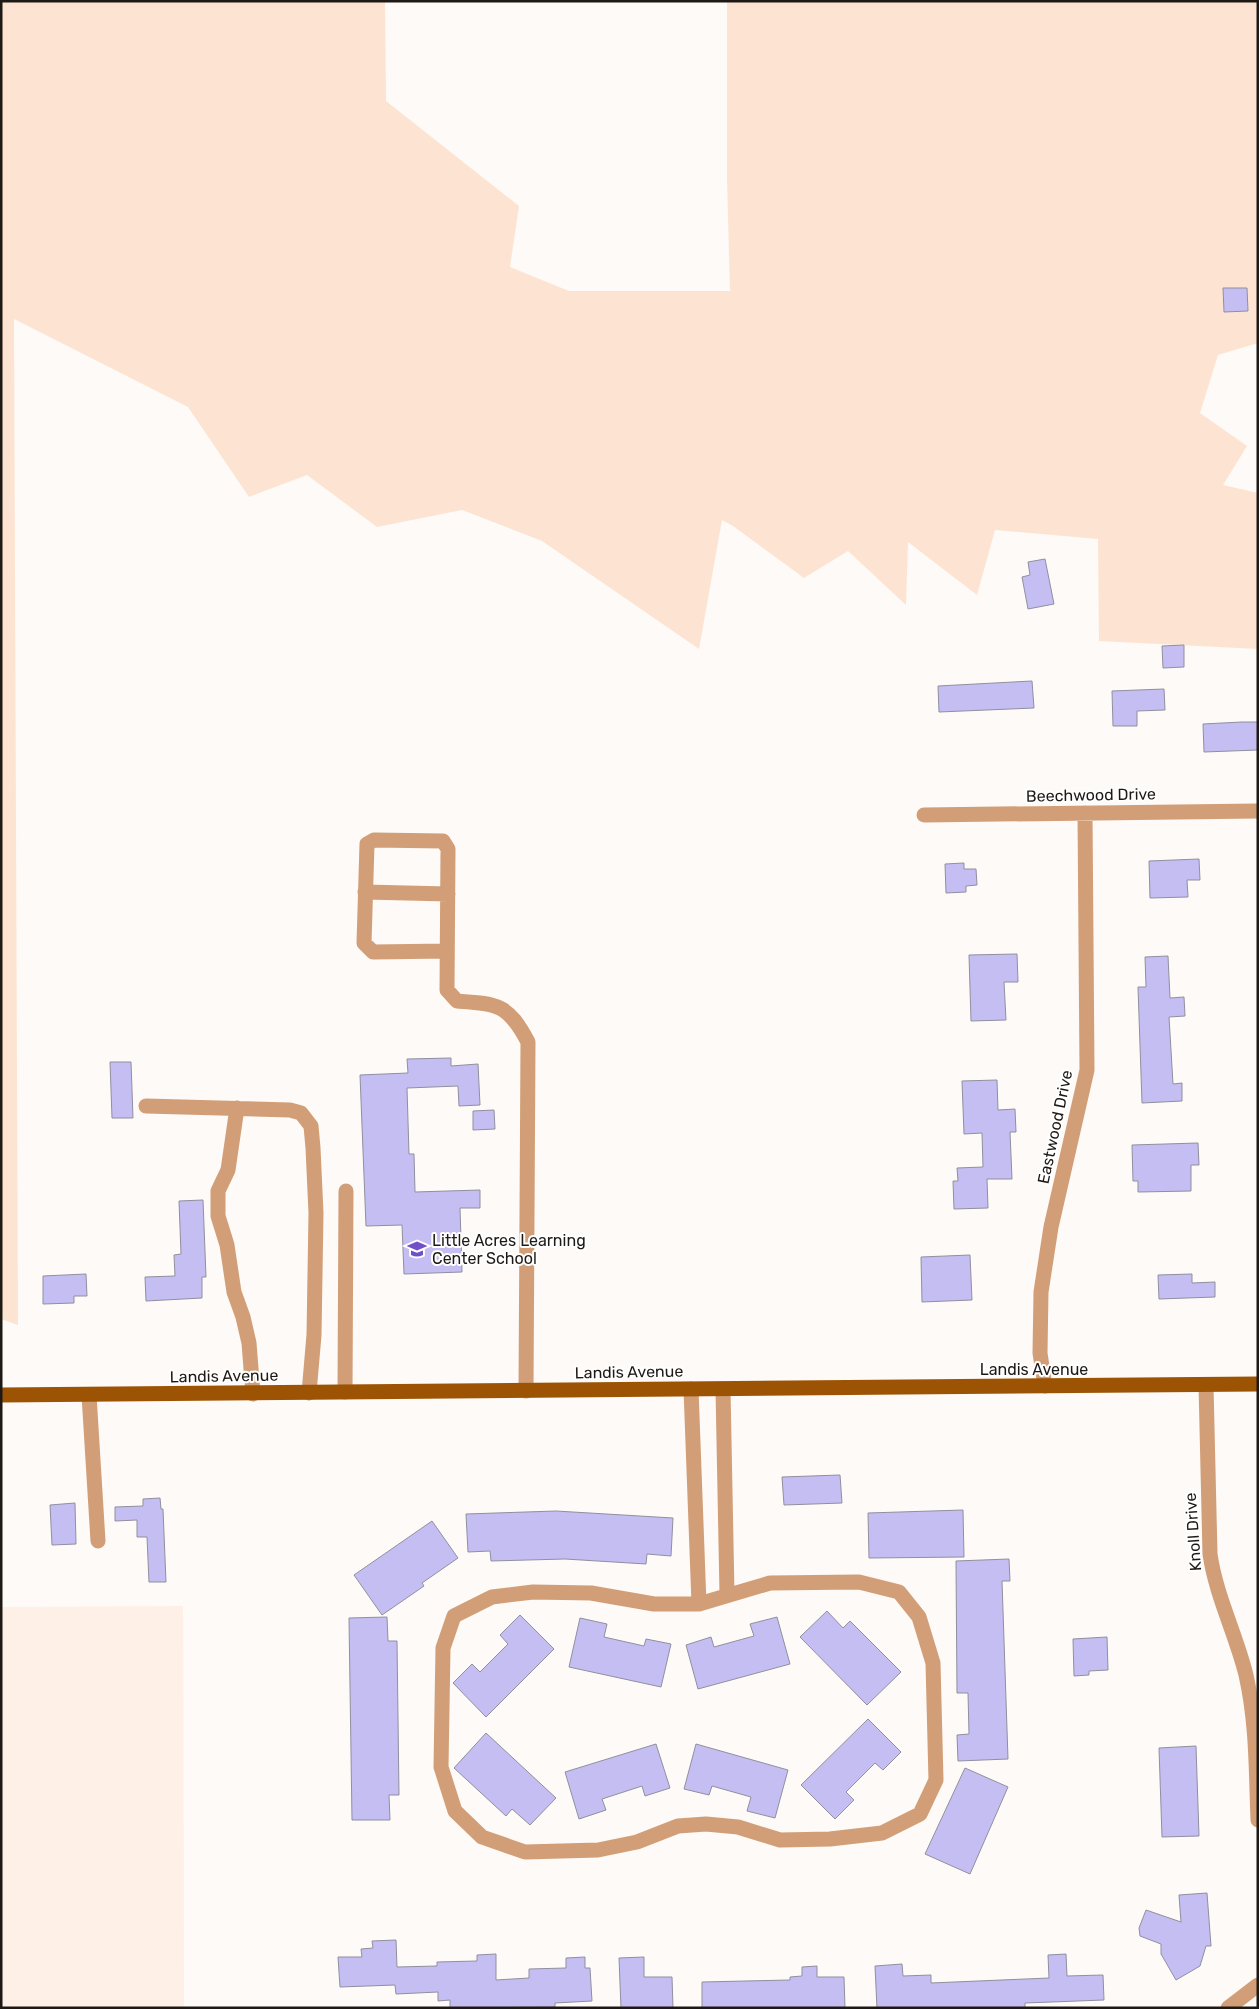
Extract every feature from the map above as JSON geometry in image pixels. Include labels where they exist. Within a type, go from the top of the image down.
[{"type":"main road","name":"Landis Avenue","points":[[1,1396],[1258,1384]]},
{"type":"street","name":"Beechwood Drive","points":[[924,815],[1258,811]]},
{"type":"street","name":"Eastwood Drive","points":[[1045,1386],[1040,1353],[1041,1292],[1051,1227],[1087,1070],[1084,813]]},
{"type":"street","points":[[447,951],[373,952],[364,943],[367,844],[374,840],[442,841],[448,849],[447,990],[457,1001],[491,1004],[506,1010],[519,1025],[528,1042],[526,1391]]},
{"type":"street","points":[[366,892],[448,894]]},
{"type":"street","points":[[146,1106],[290,1110],[301,1113],[311,1126],[316,1214],[314,1335],[309,1393]]},
{"type":"street","points":[[237,1108],[228,1170],[218,1191],[218,1216],[227,1244],[234,1292],[249,1343],[253,1394]]},
{"type":"street","points":[[345,1392],[346,1191]]},
{"type":"street","name":"Knoll Drive","points":[[1206,1385],[1210,1554],[1214,1579],[1246,1673],[1256,1717],[1258,1820]]},
{"type":"street","points":[[692,1389],[699,1604]]},
{"type":"street","points":[[723,1389],[727,1594]]},
{"type":"street","points":[[90,1395],[98,1541]]},
{"type":"street","points":[[830,1582],[859,1582],[899,1592],[919,1617],[933,1663],[936,1780],[920,1814],[882,1833],[830,1839],[780,1840],[738,1827],[706,1824],[678,1826],[637,1842],[598,1850],[525,1852],[482,1837],[454,1811],[441,1767],[443,1648],[454,1616],[492,1598],[533,1592],[591,1593],[654,1604],[699,1604],[727,1594],[770,1583],[830,1582]]},
{"type":"street","points":[[1228,2008],[1258,1985]]},
{"type":"shaded area","points":[[1,1],[385,1],[386,101],[519,206],[510,267],[569,291],[730,291],[727,180],[727,1],[1258,1],[1258,343],[1218,355],[1200,413],[1247,446],[1223,485],[1258,493],[1258,649],[1099,641],[1098,539],[995,530],[977,595],[908,542],[906,605],[848,551],[804,578],[722,520],[699,649],[542,541],[462,510],[377,527],[307,475],[249,497],[188,407],[14,319],[18,1325],[1,1319]]},
{"type":"shaded area","points":[[183,1606],[184,2008],[1,2008],[1,1607]]},
{"type":"building","points":[[1223,288],[1247,288],[1248,311],[1224,312]]},
{"type":"building","points":[[1045,559],[1054,604],[1028,609],[1022,577],[1030,575],[1028,562]]},
{"type":"building","points":[[1184,645],[1184,667],[1163,668],[1162,646]]},
{"type":"building","points":[[1032,681],[1034,708],[939,712],[938,686]]},
{"type":"building","points":[[1164,689],[1165,710],[1137,711],[1137,726],[1113,726],[1112,691]]},
{"type":"building","points":[[1258,722],[1258,750],[1204,752],[1203,724]]},
{"type":"building","points":[[1199,859],[1200,880],[1187,880],[1188,897],[1150,898],[1149,861]]},
{"type":"building","points":[[964,863],[964,869],[976,869],[977,885],[966,886],[966,892],[946,893],[945,864]]},
{"type":"building","points":[[1017,954],[1018,982],[1004,982],[1006,1020],[971,1021],[969,955]]},
{"type":"building","points":[[1168,956],[1170,998],[1184,997],[1185,1016],[1169,1017],[1173,1084],[1182,1083],[1182,1101],[1142,1103],[1138,987],[1146,987],[1145,957]]},
{"type":"building","points":[[451,1058],[451,1066],[478,1064],[480,1105],[459,1106],[458,1086],[407,1088],[409,1154],[414,1154],[415,1192],[480,1190],[480,1208],[460,1208],[462,1272],[404,1274],[402,1225],[366,1226],[360,1075],[408,1073],[407,1059]]},
{"type":"building","points":[[110,1062],[131,1062],[133,1118],[112,1118]]},
{"type":"building","points":[[997,1080],[998,1110],[1015,1109],[1016,1132],[1010,1132],[1012,1179],[987,1179],[988,1208],[954,1209],[953,1181],[958,1181],[957,1168],[983,1167],[982,1133],[964,1134],[962,1081]]},
{"type":"building","points":[[494,1110],[495,1129],[473,1130],[473,1111]]},
{"type":"building","points":[[1198,1143],[1199,1165],[1191,1165],[1191,1191],[1138,1192],[1138,1181],[1133,1181],[1132,1145]]},
{"type":"building","points":[[203,1200],[206,1277],[202,1277],[202,1298],[146,1301],[145,1277],[175,1276],[174,1255],[181,1254],[179,1201]]},
{"type":"building","points":[[970,1255],[972,1300],[922,1302],[921,1257]]},
{"type":"building","points":[[86,1274],[87,1296],[74,1296],[74,1303],[43,1304],[43,1276]]},
{"type":"building","points":[[1192,1274],[1192,1283],[1215,1282],[1215,1297],[1159,1299],[1158,1275]]},
{"type":"building","points":[[840,1475],[842,1503],[784,1505],[782,1477]]},
{"type":"building","points":[[160,1498],[161,1509],[163,1509],[166,1582],[149,1582],[147,1537],[137,1537],[137,1520],[115,1521],[115,1507],[143,1506],[143,1499]]},
{"type":"building","points":[[75,1503],[76,1544],[52,1545],[50,1505]]},
{"type":"building","points":[[963,1510],[964,1557],[869,1558],[868,1513]]},
{"type":"building","points":[[556,1511],[673,1518],[671,1556],[647,1554],[646,1564],[565,1559],[491,1561],[490,1551],[468,1552],[466,1514]]},
{"type":"building","points":[[432,1521],[458,1558],[422,1583],[424,1586],[382,1615],[354,1575]]},
{"type":"building","points":[[1009,1559],[1010,1581],[1002,1581],[1008,1759],[958,1761],[957,1735],[969,1734],[968,1693],[957,1693],[956,1561]]},
{"type":"building","points":[[827,1611],[843,1628],[850,1621],[901,1672],[867,1705],[800,1637]]},
{"type":"building","points":[[520,1615],[554,1649],[486,1717],[453,1683],[472,1664],[480,1672],[508,1644],[500,1635]]},
{"type":"building","points":[[387,1617],[388,1641],[397,1641],[399,1795],[389,1795],[390,1820],[352,1820],[349,1618]]},
{"type":"building","points":[[777,1617],[790,1664],[698,1689],[686,1645],[711,1637],[714,1647],[754,1636],[750,1624]]},
{"type":"building","points":[[580,1618],[607,1624],[604,1637],[644,1646],[646,1639],[671,1644],[661,1687],[569,1667]]},
{"type":"building","points":[[1107,1637],[1108,1670],[1089,1671],[1089,1675],[1074,1676],[1073,1639]]},
{"type":"building","points":[[868,1719],[901,1752],[883,1770],[875,1763],[846,1792],[854,1800],[835,1819],[801,1785]]},
{"type":"building","points":[[486,1733],[556,1798],[530,1825],[512,1809],[506,1816],[454,1768]]},
{"type":"building","points":[[656,1744],[670,1788],[645,1796],[642,1786],[602,1799],[606,1810],[579,1819],[565,1772]]},
{"type":"building","points":[[696,1744],[788,1770],[775,1818],[747,1811],[751,1797],[712,1786],[709,1795],[684,1789]]},
{"type":"building","points":[[1196,1746],[1199,1836],[1162,1837],[1159,1748]]},
{"type":"building","points":[[965,1768],[1008,1787],[970,1874],[925,1854]]},
{"type":"building","points":[[1207,1893],[1211,1946],[1206,1946],[1200,1966],[1176,1980],[1161,1954],[1161,1944],[1140,1936],[1139,1928],[1146,1910],[1181,1922],[1179,1895]]},
{"type":"building","points":[[396,1940],[397,1967],[437,1966],[437,1962],[477,1961],[477,1955],[496,1954],[496,1980],[529,1978],[529,1969],[566,1968],[566,1958],[585,1957],[585,1968],[590,1968],[592,2001],[555,2003],[555,2007],[450,2008],[450,2000],[438,2001],[438,1992],[396,1994],[395,1985],[340,1987],[338,1957],[362,1957],[361,1949],[373,1948],[372,1941]]},
{"type":"building","points":[[1066,1954],[1067,1976],[1103,1975],[1104,2000],[1025,2003],[1025,2008],[877,2008],[875,1966],[902,1964],[903,1976],[931,1975],[931,1983],[1049,1978],[1048,1955]]},
{"type":"building","points":[[644,1957],[644,1977],[672,1977],[673,2008],[621,2008],[619,1958]]},
{"type":"building","points":[[817,1966],[817,1977],[844,1977],[845,2008],[702,2008],[702,1982],[790,1980],[790,1977],[802,1976],[802,1967]]},
{"type":"place","name":"Little Acres Learning Center School","points":[[417,1249]]}]
